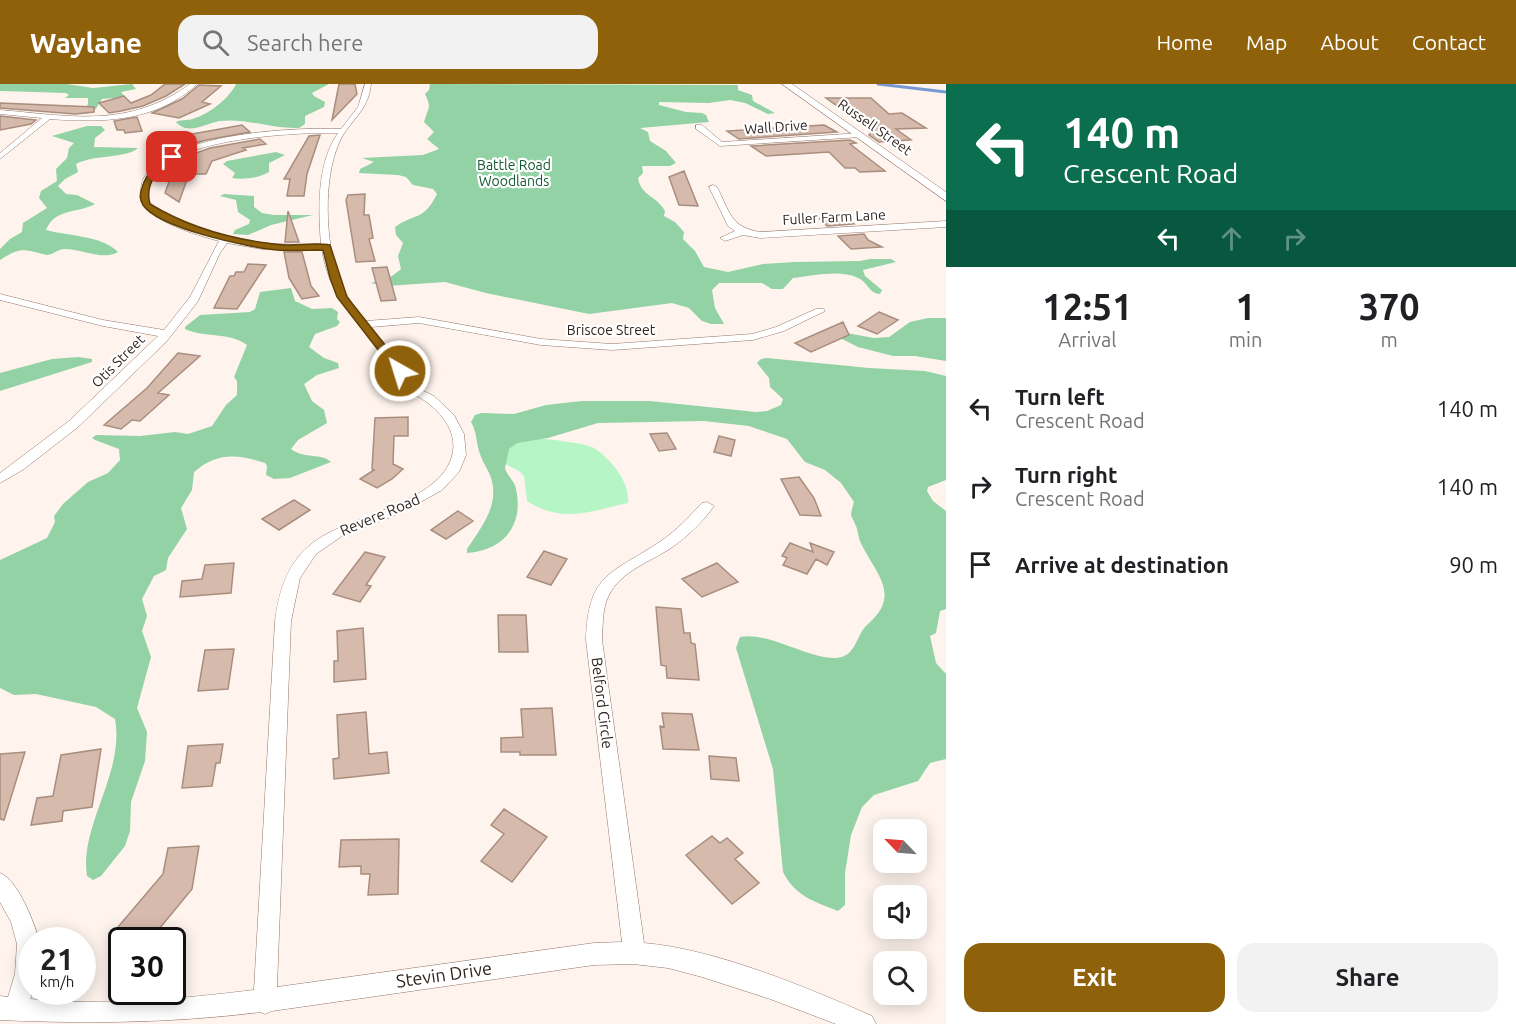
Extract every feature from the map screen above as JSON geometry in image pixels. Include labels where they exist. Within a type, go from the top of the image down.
[{"type":"street","points":[[0,112],[102,119],[128,117],[163,104],[194,84]]},
{"type":"street","name":"Revere Road","points":[[265,1002],[284,626],[292,577],[309,552],[330,537],[405,507],[432,491],[453,469],[460,448],[457,429],[452,422],[432,399],[406,387],[396,364],[363,325],[338,289],[327,247],[325,209],[328,168],[336,142],[366,102],[368,84]]},
{"type":"street","name":"Russell Street","points":[[786,84],[944,193]]},
{"type":"street","points":[[0,157],[49,116]]},
{"type":"street","name":"Wall Drive","points":[[699,127],[714,136],[720,144],[861,135]]},
{"type":"street","points":[[327,247],[276,247],[226,239],[172,221],[147,205],[144,198],[145,189],[161,163],[196,147],[279,131],[344,131]]},
{"type":"street","points":[[713,187],[733,226],[742,232]]},
{"type":"street","name":"Fuller Farm Lane","points":[[725,238],[742,232],[760,236],[946,224]]},
{"type":"street","name":"Otis Street","points":[[0,479],[78,421],[166,334],[191,303],[216,249],[226,239]]},
{"type":"street","points":[[0,297],[113,326],[166,334]]},
{"type":"street","name":"Briscoe Street","points":[[363,325],[392,320],[420,320],[541,342],[612,347],[753,337],[780,329],[820,311]]},
{"type":"street","name":"Belford Circle","points":[[634,952],[596,652],[594,610],[602,590],[613,577],[682,533],[707,506]]},
{"type":"street","name":"Stevin Drive","points":[[0,884],[19,912],[26,927],[29,942],[27,974],[7,1009],[57,1016],[114,1019],[265,1002],[594,954],[634,952],[699,963],[775,988],[864,1024]]},
{"type":"green space","points":[[0,84],[67,84],[93,88],[132,84],[136,89],[121,92],[125,97],[102,99],[95,110],[86,114],[88,98],[65,98],[69,95],[66,93],[0,91]]},
{"type":"green space","points":[[236,84],[329,84],[312,93],[325,102],[324,107],[305,116],[305,124],[299,128],[230,120],[197,128],[186,128],[176,122],[193,119],[207,112],[225,99]]},
{"type":"green space","name":"Battle Road Woodlands","points":[[430,84],[738,85],[738,90],[752,95],[753,101],[775,113],[768,114],[745,103],[730,100],[709,103],[659,102],[659,105],[686,112],[702,113],[706,115],[709,122],[640,128],[648,132],[650,141],[666,151],[676,163],[670,166],[642,166],[643,173],[638,178],[642,189],[662,206],[665,211],[664,216],[675,222],[684,232],[683,239],[695,251],[704,267],[728,272],[763,264],[794,262],[891,259],[896,262],[863,270],[865,276],[882,290],[880,294],[873,292],[861,280],[843,274],[793,278],[783,289],[772,289],[762,283],[719,283],[712,290],[715,308],[724,324],[702,321],[689,308],[672,303],[589,314],[486,293],[445,282],[387,286],[371,283],[392,276],[401,269],[398,256],[403,243],[396,235],[395,227],[423,213],[437,194],[433,189],[413,185],[406,177],[359,173],[360,169],[374,162],[362,158],[423,155],[439,149],[427,139],[434,132],[424,122],[429,105],[425,94]]},
{"type":"green space","points":[[87,126],[101,126],[105,130],[95,138],[94,147],[138,148],[126,154],[76,164],[78,172],[58,186],[66,194],[77,195],[95,204],[60,215],[50,223],[46,230],[103,242],[118,252],[99,255],[65,249],[47,255],[23,250],[0,260],[0,249],[22,232],[23,223],[47,208],[39,198],[41,191],[57,181],[56,169],[67,158],[69,148],[74,143],[52,136]]},
{"type":"green space","points":[[276,152],[285,155],[269,163],[269,172],[256,177],[232,178],[235,173],[223,164],[227,161]]},
{"type":"green space","points":[[224,194],[254,196],[254,207],[262,213],[313,215],[271,225],[248,235],[233,234],[235,230],[249,224],[250,220],[238,212],[236,200],[220,196]]},
{"type":"green space","points":[[291,288],[295,301],[312,309],[332,308],[338,312],[337,319],[340,322],[337,326],[315,334],[309,347],[324,358],[338,363],[339,368],[317,375],[304,384],[312,401],[324,410],[327,423],[298,440],[291,449],[331,462],[290,478],[274,479],[266,475],[265,463],[237,457],[219,458],[194,472],[192,490],[181,508],[187,529],[168,558],[166,570],[154,576],[142,599],[147,616],[142,631],[151,657],[137,708],[147,732],[145,761],[131,802],[130,831],[125,846],[101,876],[93,880],[87,876],[86,857],[89,838],[114,759],[115,719],[96,707],[36,694],[14,695],[0,688],[0,560],[47,538],[55,522],[54,516],[63,504],[88,482],[108,473],[120,460],[119,449],[92,438],[96,435],[140,436],[175,432],[188,434],[212,426],[226,405],[237,395],[237,381],[234,377],[247,345],[233,338],[193,332],[185,327],[200,315],[250,312],[255,309],[260,292]]},
{"type":"green space","points":[[928,318],[946,318],[946,361],[915,356],[893,356],[858,347],[834,335],[841,332],[874,338],[889,337],[910,322]]},
{"type":"green space","points":[[78,357],[92,359],[92,362],[0,391],[0,373],[52,359]]},
{"type":"green space","points":[[767,358],[925,371],[946,376],[946,480],[928,487],[927,491],[933,501],[946,511],[946,609],[940,611],[936,633],[930,636],[936,663],[946,674],[946,759],[930,763],[918,781],[874,795],[862,807],[851,835],[845,873],[845,905],[838,911],[800,893],[783,872],[773,769],[736,648],[740,637],[753,636],[811,654],[836,658],[849,653],[864,628],[878,614],[885,594],[883,584],[860,541],[851,515],[854,502],[841,483],[825,470],[805,462],[787,439],[749,426],[704,421],[598,423],[548,438],[517,443],[509,449],[505,468],[515,486],[518,502],[514,524],[501,541],[480,551],[467,553],[467,549],[488,514],[493,496],[490,475],[481,457],[471,422],[475,415],[481,413],[514,414],[546,405],[582,401],[650,401],[756,412],[767,411],[781,405],[783,399],[770,387],[769,378],[757,363]]},
{"type":"green space","points":[[527,437],[572,442],[594,448],[606,458],[623,479],[628,503],[589,512],[565,514],[540,508],[527,501],[524,476],[505,464],[506,447]]},
{"type":"building","points":[[165,84],[185,84],[166,96],[143,106],[121,111],[109,113],[99,103],[124,96],[131,103],[151,95]]},
{"type":"building","points":[[339,84],[355,84],[357,94],[332,120]]},
{"type":"building","points":[[199,85],[221,86],[202,102],[210,104],[179,118],[152,113],[182,99]]},
{"type":"building","points":[[826,98],[871,98],[889,114],[902,113],[926,128],[896,129],[911,140],[879,142],[869,135],[872,131]]},
{"type":"building","points":[[0,103],[94,107],[94,112],[75,114],[0,108]]},
{"type":"building","points":[[0,116],[36,120],[31,124],[0,130]]},
{"type":"building","points":[[137,117],[142,131],[125,133],[124,130],[117,130],[114,121]]},
{"type":"building","points":[[242,125],[250,132],[182,147],[187,135]]},
{"type":"building","points":[[824,125],[837,132],[739,139],[727,131]]},
{"type":"building","points":[[320,135],[307,174],[304,196],[287,196],[290,179],[284,179],[309,136]]},
{"type":"building","points":[[260,139],[266,144],[243,148],[246,150],[212,161],[206,174],[189,174],[179,202],[165,193],[177,160],[210,148]]},
{"type":"building","points":[[850,140],[856,143],[850,144],[885,171],[860,172],[855,168],[845,168],[829,152],[766,156],[751,146]]},
{"type":"building","points":[[684,171],[698,206],[679,205],[669,177]]},
{"type":"building","points":[[365,194],[364,215],[369,215],[373,238],[369,239],[375,261],[356,262],[346,200],[348,195]]},
{"type":"building","points":[[288,211],[299,242],[285,242]]},
{"type":"building","points":[[844,215],[854,224],[827,226],[819,218]]},
{"type":"building","points":[[864,234],[868,240],[882,247],[851,249],[838,236]]},
{"type":"building","points":[[284,252],[302,252],[311,286],[319,296],[302,299],[289,278]]},
{"type":"building","points":[[248,264],[266,265],[237,309],[214,308],[230,276],[234,276],[236,272],[244,272]]},
{"type":"building","points":[[387,267],[396,300],[381,301],[372,268]]},
{"type":"building","points":[[879,312],[898,320],[877,334],[858,326]]},
{"type":"building","points":[[843,322],[849,335],[811,352],[795,343]]},
{"type":"building","points":[[178,353],[200,356],[158,393],[169,395],[140,421],[132,420],[121,429],[104,425],[147,388]]},
{"type":"building","points":[[408,417],[408,436],[394,436],[393,464],[403,469],[377,488],[360,479],[374,470],[372,469],[375,418]]},
{"type":"building","points":[[667,433],[676,449],[659,451],[650,434]]},
{"type":"building","points":[[719,436],[735,440],[731,456],[714,452]]},
{"type":"building","points":[[799,477],[814,498],[821,516],[800,515],[781,479]]},
{"type":"building","points":[[294,500],[310,510],[279,530],[262,519]]},
{"type":"building","points":[[458,511],[473,521],[446,539],[431,530]]},
{"type":"building","points":[[790,543],[813,552],[810,543],[834,552],[827,565],[816,559],[807,574],[783,565],[787,558],[782,556]]},
{"type":"building","points":[[544,551],[567,559],[551,585],[527,577]]},
{"type":"building","points":[[365,552],[385,557],[366,585],[371,586],[360,602],[333,594]]},
{"type":"building","points":[[234,563],[231,593],[180,597],[182,581],[202,579],[205,565]]},
{"type":"building","points":[[717,563],[738,582],[702,597],[682,579]]},
{"type":"building","points":[[656,607],[681,609],[684,633],[690,633],[691,643],[695,644],[699,680],[667,678],[666,666],[661,665]]},
{"type":"building","points":[[498,615],[526,615],[528,652],[499,652]]},
{"type":"building","points":[[363,628],[366,679],[334,682],[334,661],[338,661],[337,631]]},
{"type":"building","points":[[234,649],[228,689],[198,691],[205,650]]},
{"type":"building","points":[[552,708],[556,755],[520,755],[520,752],[501,752],[501,738],[523,737],[521,709]]},
{"type":"building","points":[[366,712],[369,754],[387,752],[389,773],[334,779],[333,759],[339,758],[337,715]]},
{"type":"building","points":[[662,713],[692,714],[699,750],[663,749],[660,726],[664,727]]},
{"type":"building","points":[[223,744],[220,763],[216,763],[212,786],[182,788],[188,746]]},
{"type":"building","points":[[101,749],[92,807],[63,811],[62,821],[31,825],[37,798],[53,796],[61,755]]},
{"type":"building","points":[[25,752],[4,820],[0,819],[0,754]]},
{"type":"building","points":[[709,756],[736,758],[739,781],[711,779]]},
{"type":"building","points":[[504,809],[547,837],[512,882],[481,861],[504,834],[491,825]]},
{"type":"building","points":[[712,836],[720,843],[727,838],[743,853],[735,859],[759,883],[732,904],[686,855]]},
{"type":"building","points":[[399,839],[398,894],[368,895],[370,874],[361,874],[361,866],[339,867],[341,840]]},
{"type":"building","points":[[199,846],[192,889],[161,927],[118,927],[163,874],[168,848]]},
{"type":"waterway","points":[[878,84],[946,92]]},
{"type":"route","points":[[172,157],[158,166],[147,182],[144,201],[147,205],[172,221],[226,239],[298,249],[327,247],[334,278],[342,297],[400,371]]}]
